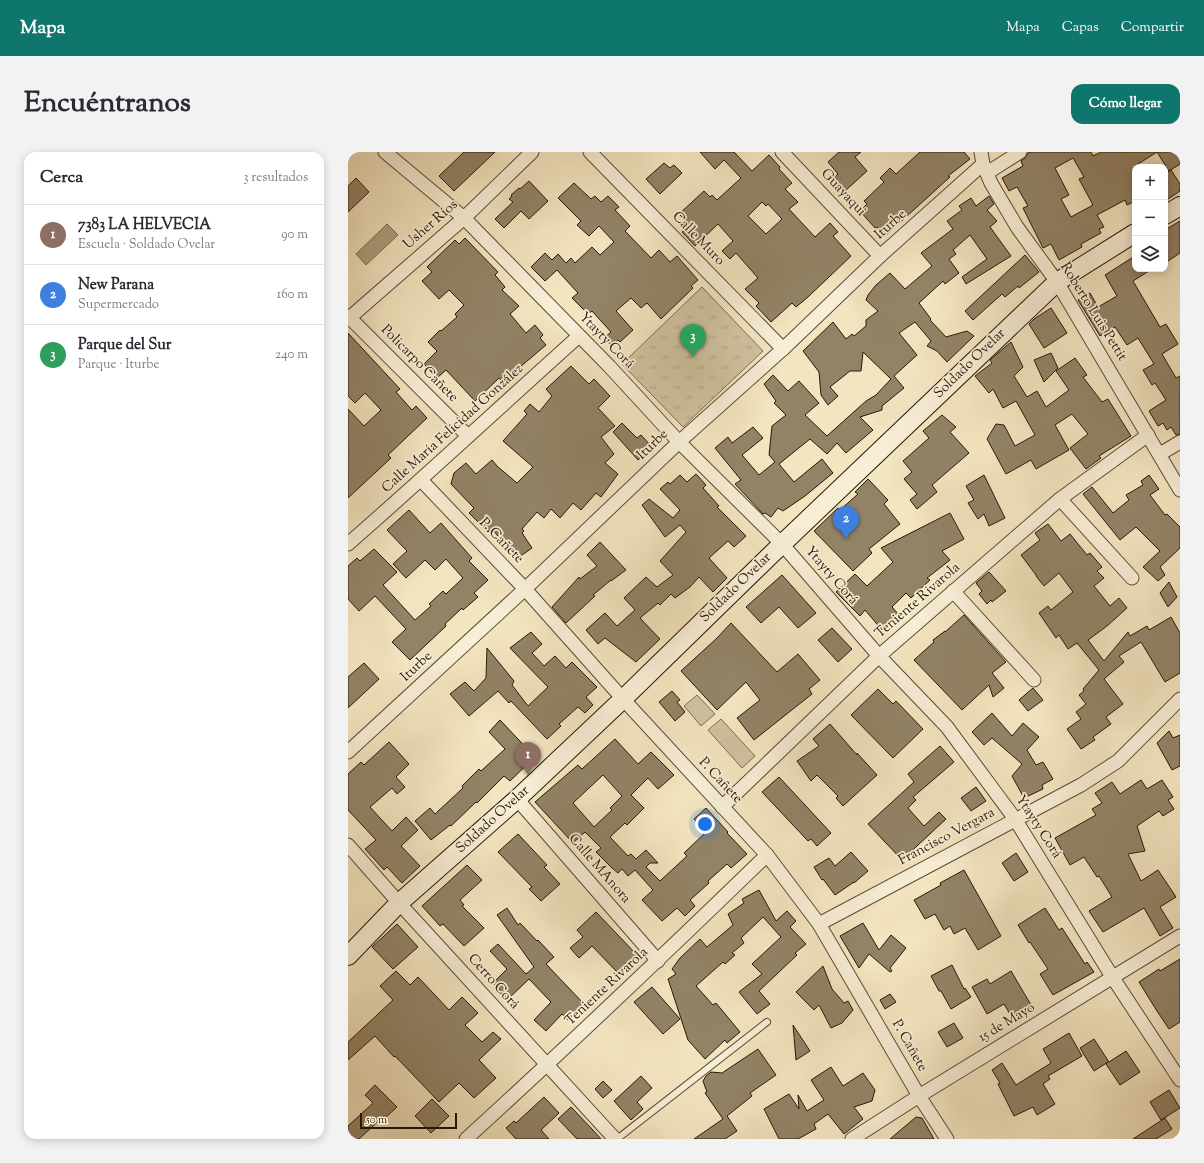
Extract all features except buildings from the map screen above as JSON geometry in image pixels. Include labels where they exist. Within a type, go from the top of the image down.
[{"type":"main road","points":[[1168,213],[1180,206]]},
{"type":"main road","name":"Soldado Ovelar","points":[[348,956],[399,903],[516,799],[623,699],[782,544],[1057,282],[1132,235]]},
{"type":"street","name":"Ytayty Corá","points":[[385,152],[464,218],[609,366],[679,442],[782,544],[879,656],[947,727],[1015,819],[1113,978],[1180,1080]]},
{"type":"street","name":"Usher Ríos","points":[[349,317],[464,218],[532,152]]},
{"type":"street","name":"Calle Muro","points":[[590,152],[783,348]]},
{"type":"street","name":"Guayaqui","points":[[782,152],[880,256]]},
{"type":"street","name":"Iturbe","points":[[348,752],[525,589],[679,442],[783,348],[880,256],[984,163],[1020,152]]},
{"type":"street","name":"Roberto Luis Pettit","points":[[984,163],[1017,228],[1057,282],[1180,490]]},
{"type":"street","name":"Policarpo Cañete","points":[[349,317],[468,436]]},
{"type":"street","name":"Calle María Felicidad González","points":[[348,544],[421,480],[579,336]]},
{"type":"street","name":"Teniente Rivarola","points":[[722,807],[879,656],[1060,499],[1148,435]]},
{"type":"street","points":[[1160,454],[1180,442]]},
{"type":"street","name":"P. Cañete","points":[[421,480],[525,589],[623,699],[767,856],[819,924],[919,1096],[947,1139]]},
{"type":"street","points":[[1060,499],[1132,578]]},
{"type":"street","points":[[953,592],[1034,680]]},
{"type":"street","name":"Francisco Vergara","points":[[819,924],[1081,785],[1118,761],[1180,699]]},
{"type":"street","name":"Calle MAnora","points":[[516,799],[658,961]]},
{"type":"street","name":"Cerro Corá","points":[[348,845],[399,903],[616,1139]]},
{"type":"street","name":"Teniente Rivarola","points":[[466,1139],[658,961],[767,856]]},
{"type":"street","name":"15 de Mayo","points":[[852,1139],[919,1096],[1180,936]]},
{"type":"lane","points":[[616,1139],[768,1022]]},
{"type":"green space","points":[[702,287],[763,351],[683,427],[622,364]]},
{"type":"green space","points":[[697,695],[715,714],[701,726],[684,706]]},
{"type":"green space","points":[[721,719],[755,756],[742,768],[708,730]]},
{"type":"shaded area","points":[[387,224],[398,235],[366,265],[356,254]]},
{"type":"place","name":"Parque del Sur","points":[[693,357]]},
{"type":"place","name":"New Parana","points":[[846,539]]},
{"type":"place","name":"7383 LA HELVECIA","points":[[528,775]]}]
